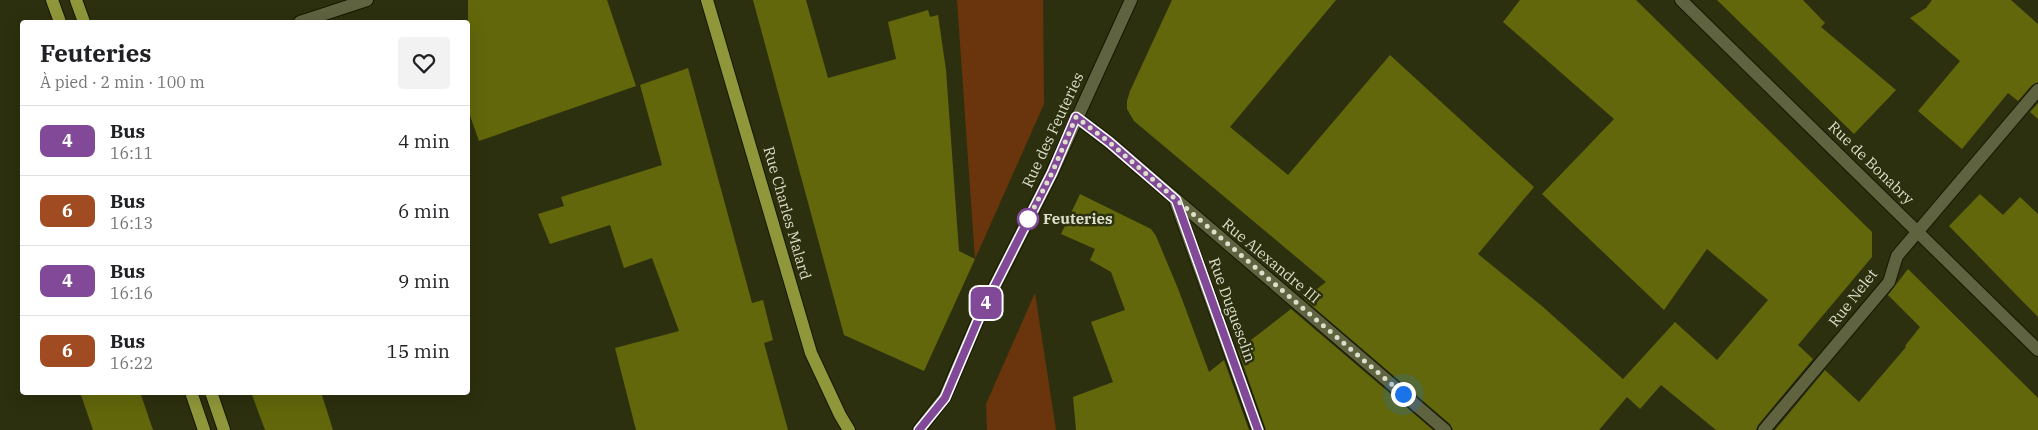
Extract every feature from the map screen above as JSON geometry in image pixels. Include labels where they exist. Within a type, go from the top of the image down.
[{"type":"main road","points":[[52,0],[59,20]]},
{"type":"main road","points":[[76,0],[83,20]]},
{"type":"main road","name":"Rue Charles Malard","points":[[707,0],[811,353],[849,430]]},
{"type":"main road","points":[[192,395],[204,430]]},
{"type":"main road","points":[[212,395],[224,430]]},
{"type":"street","points":[[306,20],[367,0]]},
{"type":"street","name":"Rue des Feuteries","points":[[919,430],[945,398],[981,313],[1052,173],[1131,0]]},
{"type":"street","name":"Rue de Bonabry","points":[[1682,0],[2038,350]]},
{"type":"street","name":"Rue Nelet","points":[[1764,430],[1889,282],[1897,256],[2038,90]]},
{"type":"street","name":"Rue Alexandre III","points":[[1076,117],[1109,142],[1445,430]]},
{"type":"street","name":"Rue Duguesclin","points":[[1176,200],[1258,430]]},
{"type":"shaded area","points":[[957,0],[1043,0],[1044,104],[975,259]]},
{"type":"shaded area","points":[[1035,293],[1056,430],[987,430],[986,404]]},
{"type":"building","points":[[468,0],[607,0],[636,86],[479,141],[470,116],[470,20],[468,20]]},
{"type":"building","points":[[753,0],[806,0],[828,78],[896,59],[888,22],[928,10],[930,17],[938,15],[946,70],[959,251],[975,259],[924,371],[844,335]]},
{"type":"building","points":[[1172,0],[1336,0],[1230,127],[1288,175],[1390,55],[1534,187],[1478,254],[1542,306],[1623,379],[1675,322],[1717,360],[1768,300],[1707,249],[1664,310],[1542,194],[1614,119],[1503,22],[1520,0],[1636,0],[1872,232],[1872,257],[1798,345],[1813,359],[1758,425],[1756,430],[1716,430],[1661,385],[1640,409],[1627,397],[1599,430],[1453,430],[1450,424],[1304,299],[1326,282],[1134,121],[1127,109],[1130,91]]},
{"type":"building","points":[[1717,0],[1803,0],[1825,23],[1821,27],[1896,90],[1854,134]]},
{"type":"building","points":[[1932,0],[2011,0],[2038,24],[2038,82],[2032,85],[2018,101],[2008,93],[1962,149],[1918,111],[1960,61],[1910,18],[1926,8]]},
{"type":"building","points":[[688,68],[752,303],[763,300],[773,340],[764,343],[788,430],[636,430],[615,348],[679,331],[652,258],[624,268],[610,225],[550,244],[538,214],[564,206],[561,197],[662,165],[640,85]]},
{"type":"building","points":[[2038,103],[2038,119],[2030,112]]},
{"type":"building","points":[[1080,194],[1151,229],[1156,236],[1179,291],[1209,372],[1224,360],[1249,430],[1076,430],[1073,397],[1113,382],[1091,322],[1125,310],[1111,272],[1090,260],[1095,249],[1061,234]]},
{"type":"building","points":[[1980,194],[2003,215],[2020,197],[2038,214],[2038,317],[1949,226]]},
{"type":"building","points":[[1908,269],[2038,398],[2038,430],[1775,430],[1825,370],[1859,402],[1906,347],[1920,327],[1888,295]]},
{"type":"building","points":[[1291,309],[1433,430],[1266,430],[1238,350]]},
{"type":"building","points":[[81,395],[141,395],[153,430],[93,430]]},
{"type":"building","points":[[252,395],[322,395],[333,430],[265,430]]},
{"type":"bus line","name":"4","points":[[919,430],[945,398],[981,313],[1052,173],[1076,117],[1109,142],[1176,200],[1258,430]]},
{"type":"place","name":"Feuteries","points":[[1028,219]]},
{"type":"route","points":[[1028,219],[1025,225],[1052,173],[1076,117],[1109,142],[1403,394]]}]
